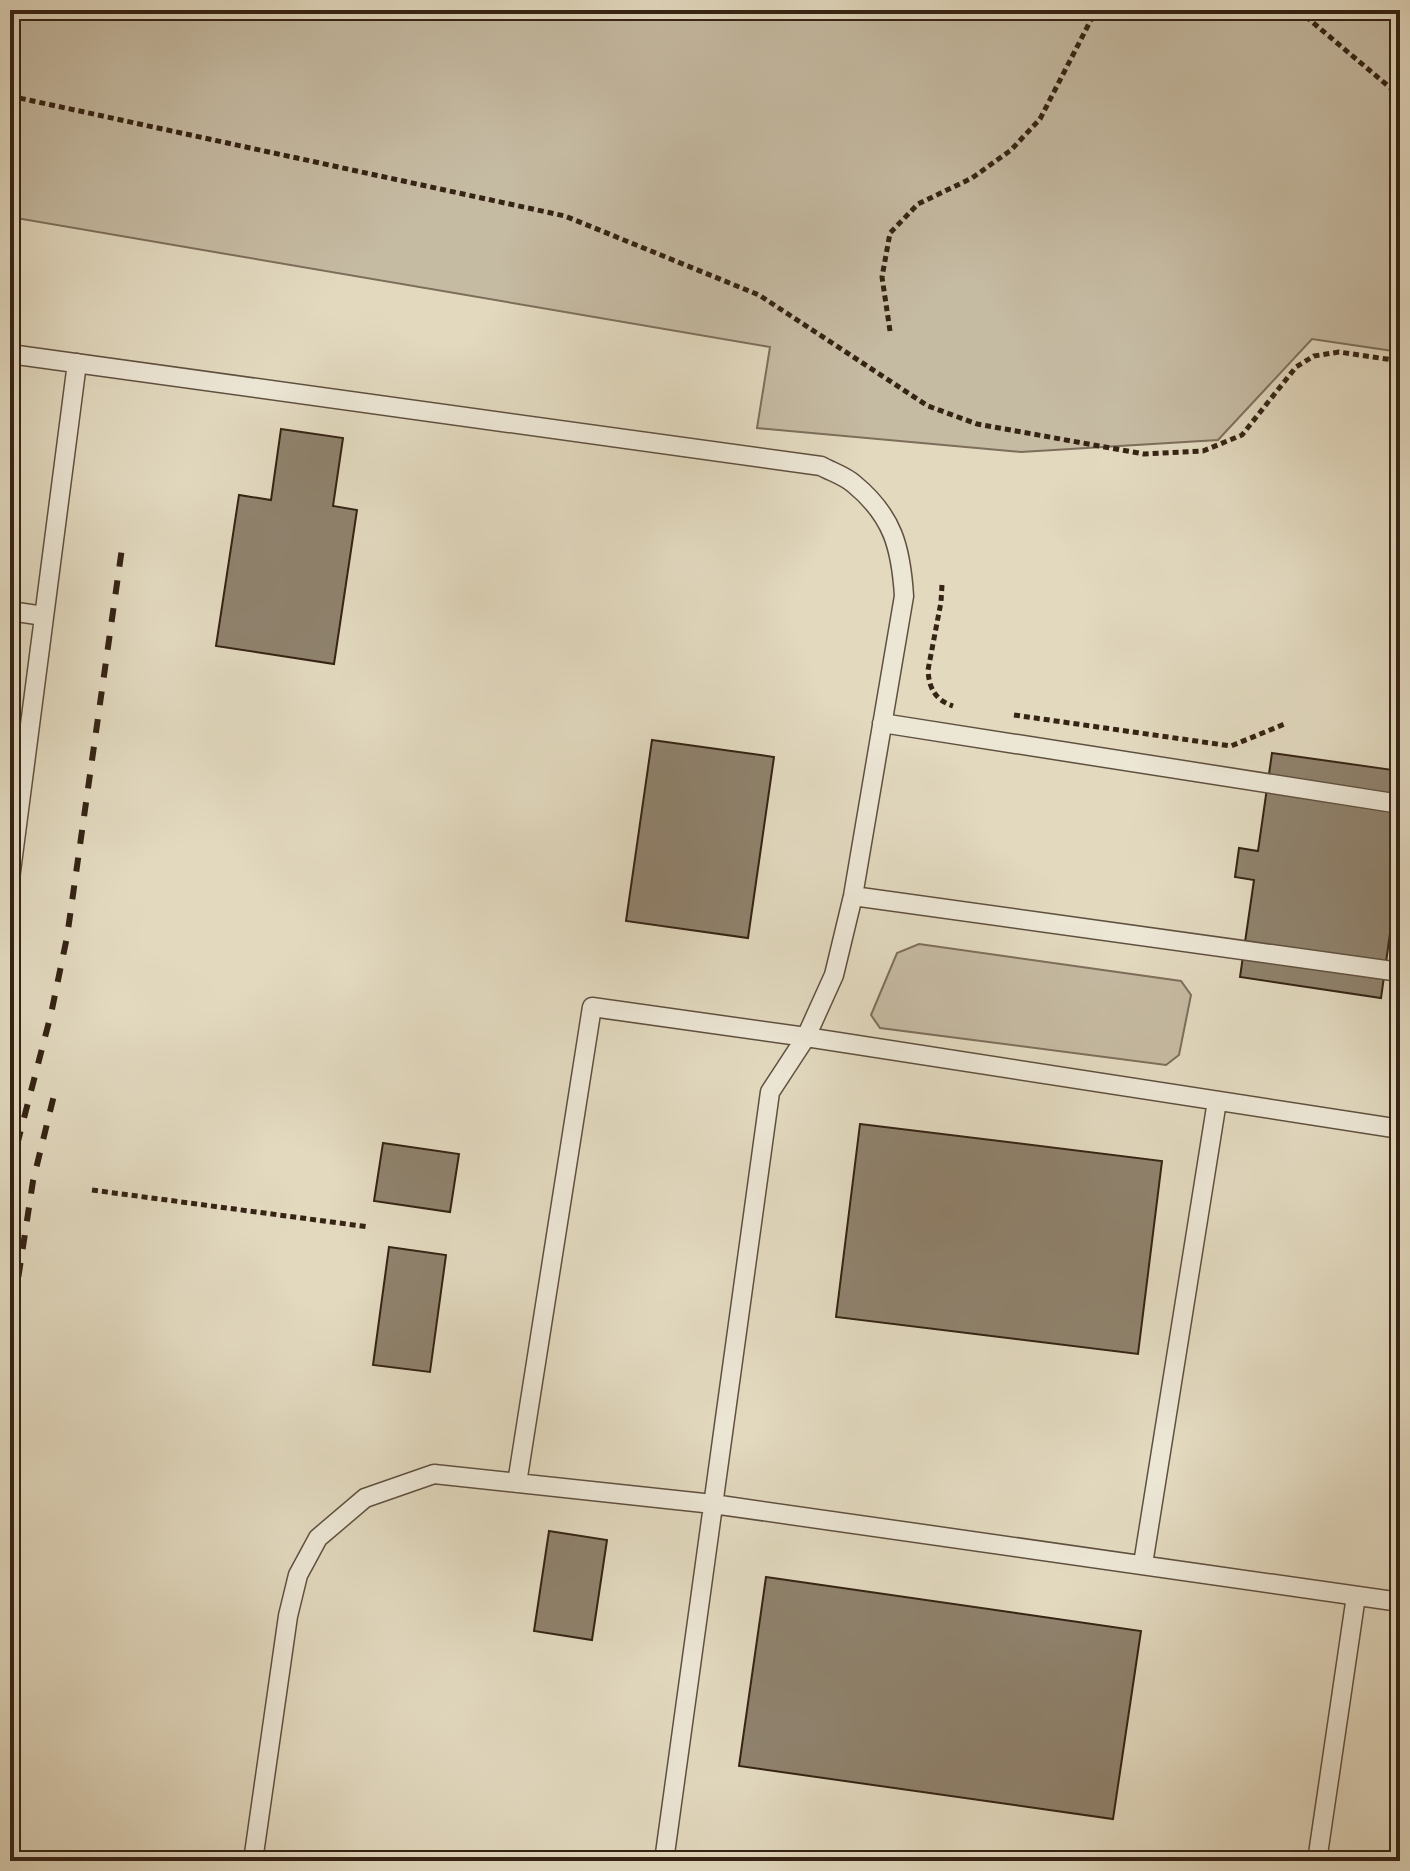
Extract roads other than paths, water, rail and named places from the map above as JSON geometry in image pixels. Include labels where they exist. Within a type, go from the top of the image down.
[{"type":"lane","points":[[10,354],[821,466],[853,482],[881,511],[898,546],[904,596],[853,896],[834,975],[806,1037],[770,1092],[664,1861]]},
{"type":"lane","points":[[10,879],[77,363]]},
{"type":"lane","points":[[10,611],[44,616]]},
{"type":"lane","points":[[882,723],[1400,804]]},
{"type":"lane","points":[[853,896],[1400,972]]},
{"type":"lane","points":[[517,1483],[592,1007],[1400,1129]]},
{"type":"lane","points":[[1143,1564],[1217,1101]]},
{"type":"lane","points":[[253,1861],[288,1616],[298,1575],[318,1538],[365,1498],[434,1474],[713,1504],[1400,1602]]},
{"type":"lane","points":[[1317,1861],[1356,1596]]},
{"type":"railway","points":[[10,1172],[51,1014],[67,937],[123,541]]},
{"type":"railway","points":[[10,1332],[33,1181],[56,1087]]}]
